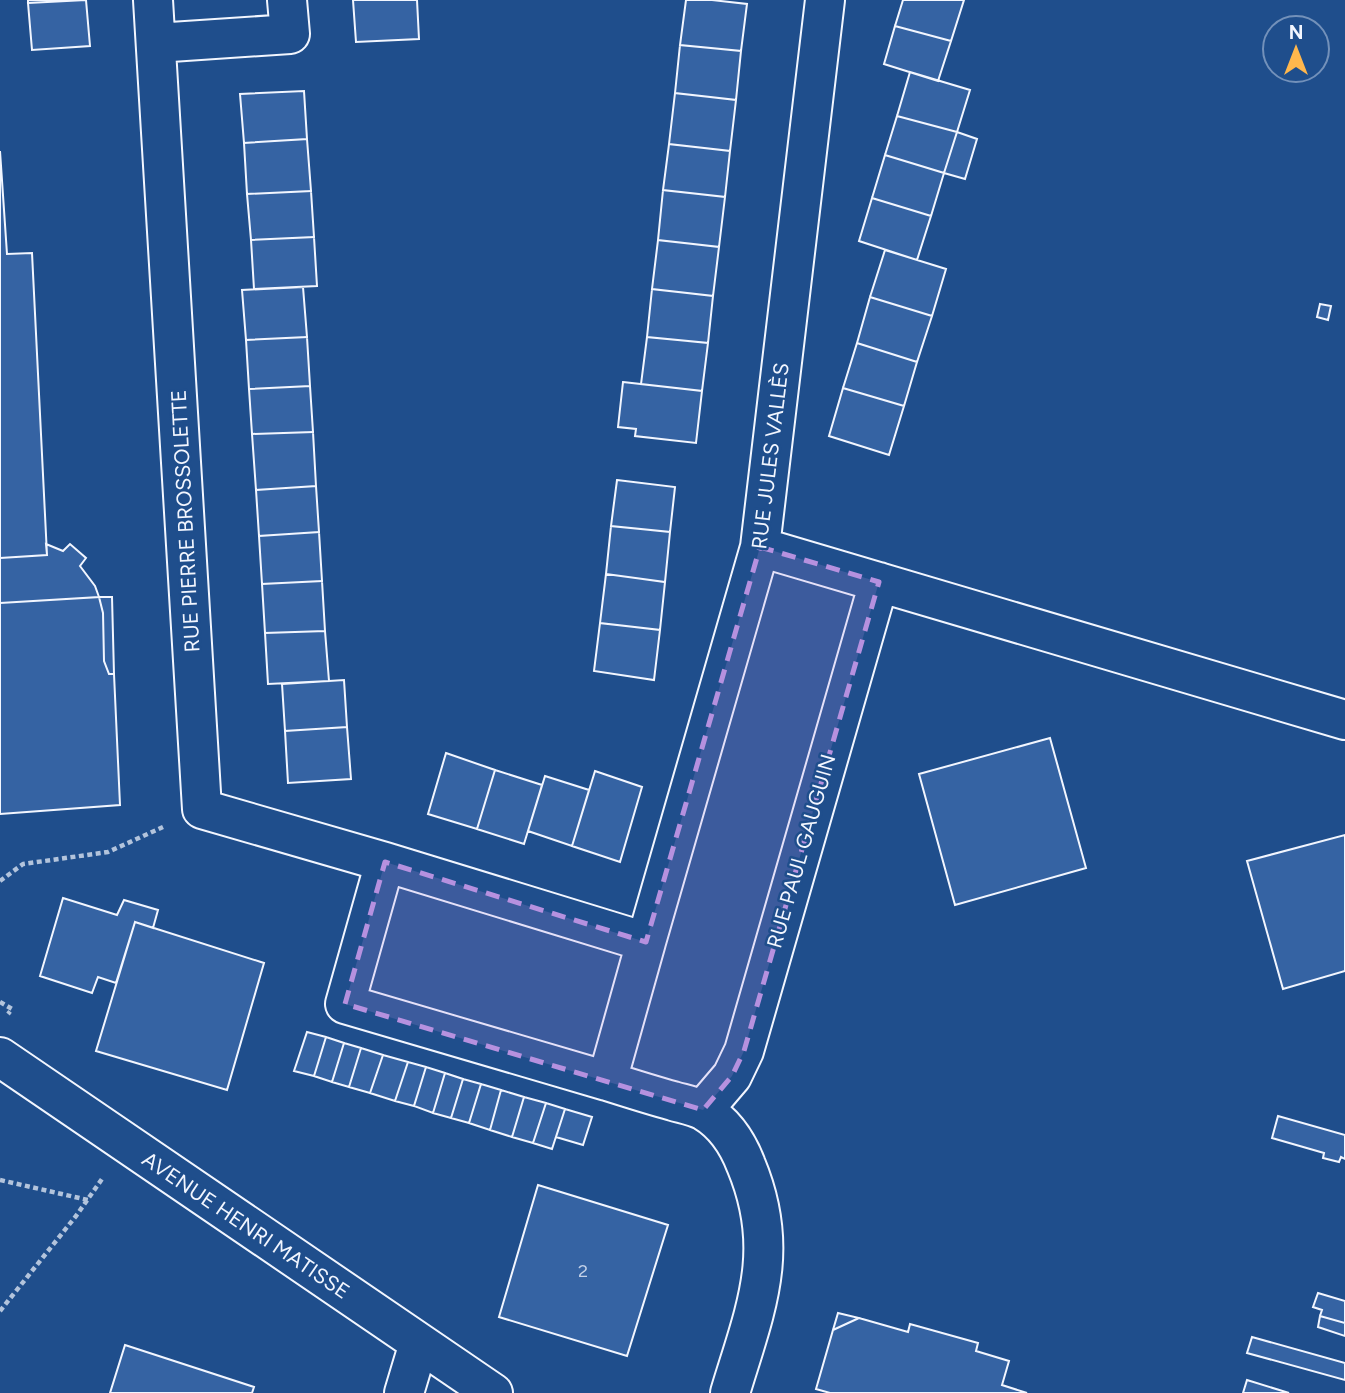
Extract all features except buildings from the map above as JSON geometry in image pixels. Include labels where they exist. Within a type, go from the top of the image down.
[{"type":"street","name":"RUE PIERRE BROSSOLETTE","points":[[153,0],[202,809]]},
{"type":"street","points":[[156,43],[290,34],[288,0]]},
{"type":"street","name":"RUE JULES VALLÈS","points":[[646,942],[760,547],[825,0]]},
{"type":"street","points":[[760,547],[1345,720]]},
{"type":"street","name":"RUE PAUL GAUGUIN","points":[[703,1110],[732,1076],[744,1051],[879,582]]},
{"type":"street","points":[[202,809],[646,942],[607,1081]]},
{"type":"street","points":[[385,862],[345,1004],[703,1110],[728,1133],[739,1149],[755,1185],[765,1236],[762,1283],[730,1393]]},
{"type":"street","name":"AVENUE HENRI MATISSE","points":[[0,1058],[493,1393]]},
{"type":"street","points":[[404,1393],[419,1343]]},
{"type":"path","points":[[0,881],[23,864],[108,852],[202,809]]},
{"type":"path","points":[[0,1311],[88,1200],[127,1144]]},
{"type":"path","points":[[0,1180],[88,1200]]},
{"type":"highlighted area","points":[[760,547],[879,582],[744,1051],[732,1076],[703,1110],[345,1004],[385,862],[646,942]]}]
